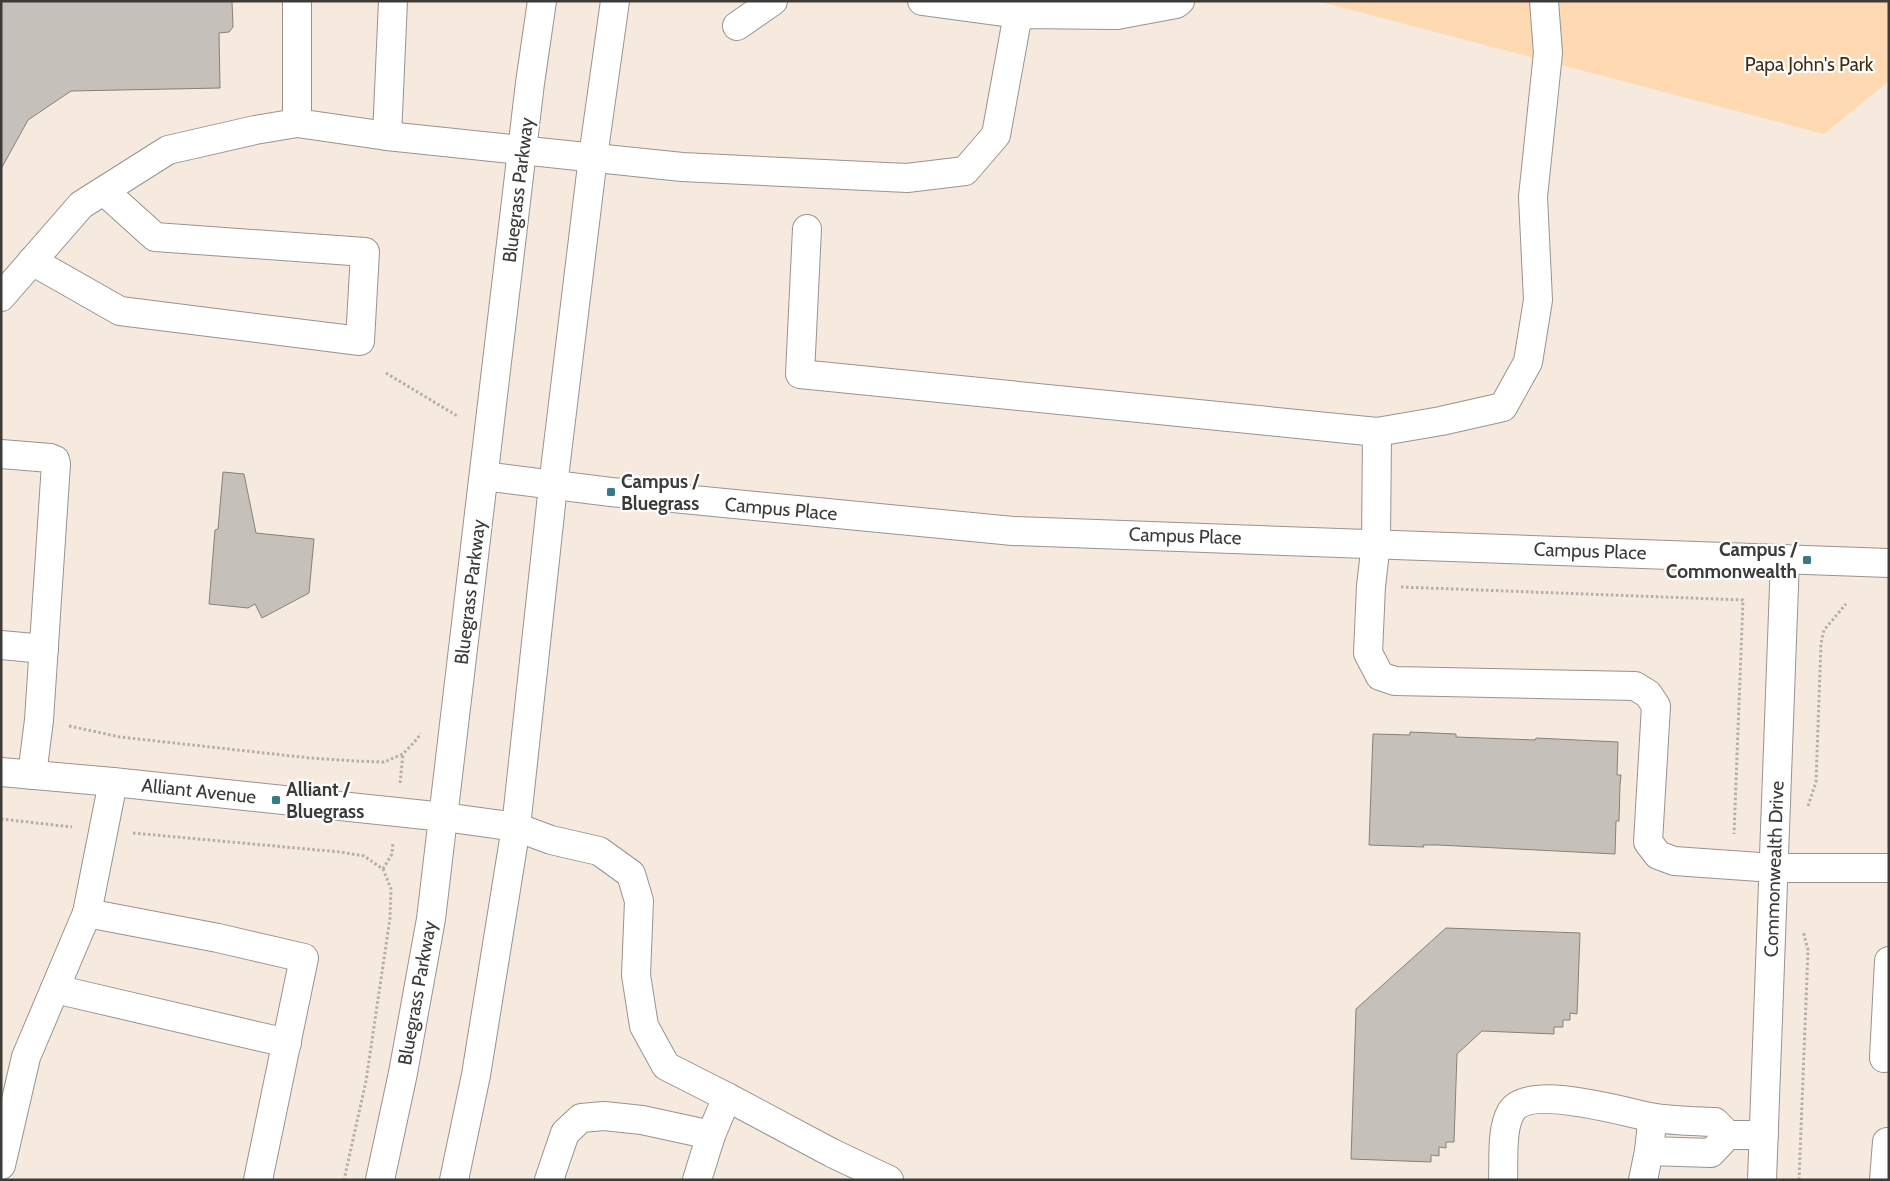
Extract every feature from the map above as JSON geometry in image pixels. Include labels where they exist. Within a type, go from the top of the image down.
[{"type":"street","points":[[297,1],[297,123]]},
{"type":"street","points":[[387,136],[393,1]]},
{"type":"street","name":"Bluegrass Parkway","points":[[380,1180],[403,1073],[431,919],[522,150],[542,1]]},
{"type":"street","points":[[454,1180],[476,1075],[516,827],[553,486],[593,157],[615,1]]},
{"type":"street","points":[[737,26],[773,1]]},
{"type":"street","points":[[922,1],[1018,14],[1117,15],[1176,4],[1180,1]]},
{"type":"street","points":[[807,230],[800,374],[1377,432],[1441,422],[1503,408],[1528,362],[1538,300],[1533,197],[1548,53],[1544,1]]},
{"type":"street","points":[[1,297],[81,205],[168,150],[255,130],[297,123],[387,136],[682,167],[907,178],[965,171],[996,135],[1018,14]]},
{"type":"street","points":[[32,261],[120,311],[360,341],[365,252],[155,237],[104,191]]},
{"type":"street","points":[[1377,432],[1376,543],[1371,586],[1368,653],[1380,676],[1394,681],[1635,686],[1648,694],[1656,706],[1648,842],[1658,855],[1674,862],[1774,868],[1889,868]]},
{"type":"street","points":[[1,454],[50,458],[56,464],[39,720],[32,776]]},
{"type":"street","name":"Campus Place","points":[[484,476],[553,486],[1013,531],[1889,563]]},
{"type":"street","name":"Commonwealth Drive","points":[[1762,1180],[1785,559]]},
{"type":"street","points":[[1,645],[44,649]]},
{"type":"street","name":"Alliant Avenue","points":[[1,772],[444,817],[516,827],[551,840],[599,851],[631,874],[639,901],[636,975],[644,1026],[666,1066],[832,1153],[889,1180]]},
{"type":"street","points":[[1,1165],[26,1057],[88,913],[114,782]]},
{"type":"street","points":[[88,913],[218,938],[304,958],[258,1180]]},
{"type":"street","points":[[1884,1058],[1889,960]]},
{"type":"street","points":[[55,989],[287,1043]]},
{"type":"street","points":[[697,1180],[727,1097]]},
{"type":"street","points":[[1503,1180],[1505,1126],[1511,1111],[1521,1103],[1531,1099],[1592,1103],[1652,1118],[1715,1122],[1728,1135],[1764,1135]]},
{"type":"street","points":[[549,1180],[565,1133],[581,1118],[604,1116],[642,1120],[712,1135]]},
{"type":"street","points":[[1643,1180],[1649,1151],[1652,1118]]},
{"type":"street","points":[[1649,1151],[1711,1153],[1728,1135]]},
{"type":"street","points":[[1884,1180],[1887,1142]]},
{"type":"path","points":[[386,373],[459,416],[459,426]]},
{"type":"path","points":[[1371,586],[1742,600],[1733,865]]},
{"type":"path","points":[[39,720],[120,737],[310,758],[384,762],[403,754],[418,738],[421,731]]},
{"type":"shaded area","points":[[1,1],[1889,1],[1889,1180],[1,1180]]},
{"type":"green space","name":"Papa John's Park","points":[[1317,1],[1889,1],[1889,81],[1824,134]]},
{"type":"building","points":[[1,1],[232,1],[233,27],[229,32],[219,33],[220,88],[71,91],[28,120],[1,169]]},
{"type":"building","points":[[223,472],[244,474],[256,533],[314,539],[309,593],[262,618],[255,604],[248,608],[209,604],[215,530],[218,529]]},
{"type":"building","points":[[1410,732],[1456,734],[1456,737],[1618,742],[1617,775],[1621,775],[1619,821],[1616,821],[1615,854],[1438,845],[1423,845],[1424,847],[1369,845],[1373,734],[1410,735]]},
{"type":"building","points":[[1446,928],[1580,933],[1577,1014],[1570,1013],[1570,1020],[1563,1020],[1563,1027],[1554,1027],[1554,1034],[1482,1031],[1457,1054],[1454,1142],[1446,1142],[1446,1148],[1439,1147],[1439,1156],[1431,1155],[1431,1162],[1351,1159],[1356,1009]]},
{"type":"place","name":"Campus / Bluegrass","points":[[611,492]]},
{"type":"place","name":"Campus / Commonwealth","points":[[1807,560]]},
{"type":"place","name":"Alliant / Bluegrass","points":[[276,800]]}]
